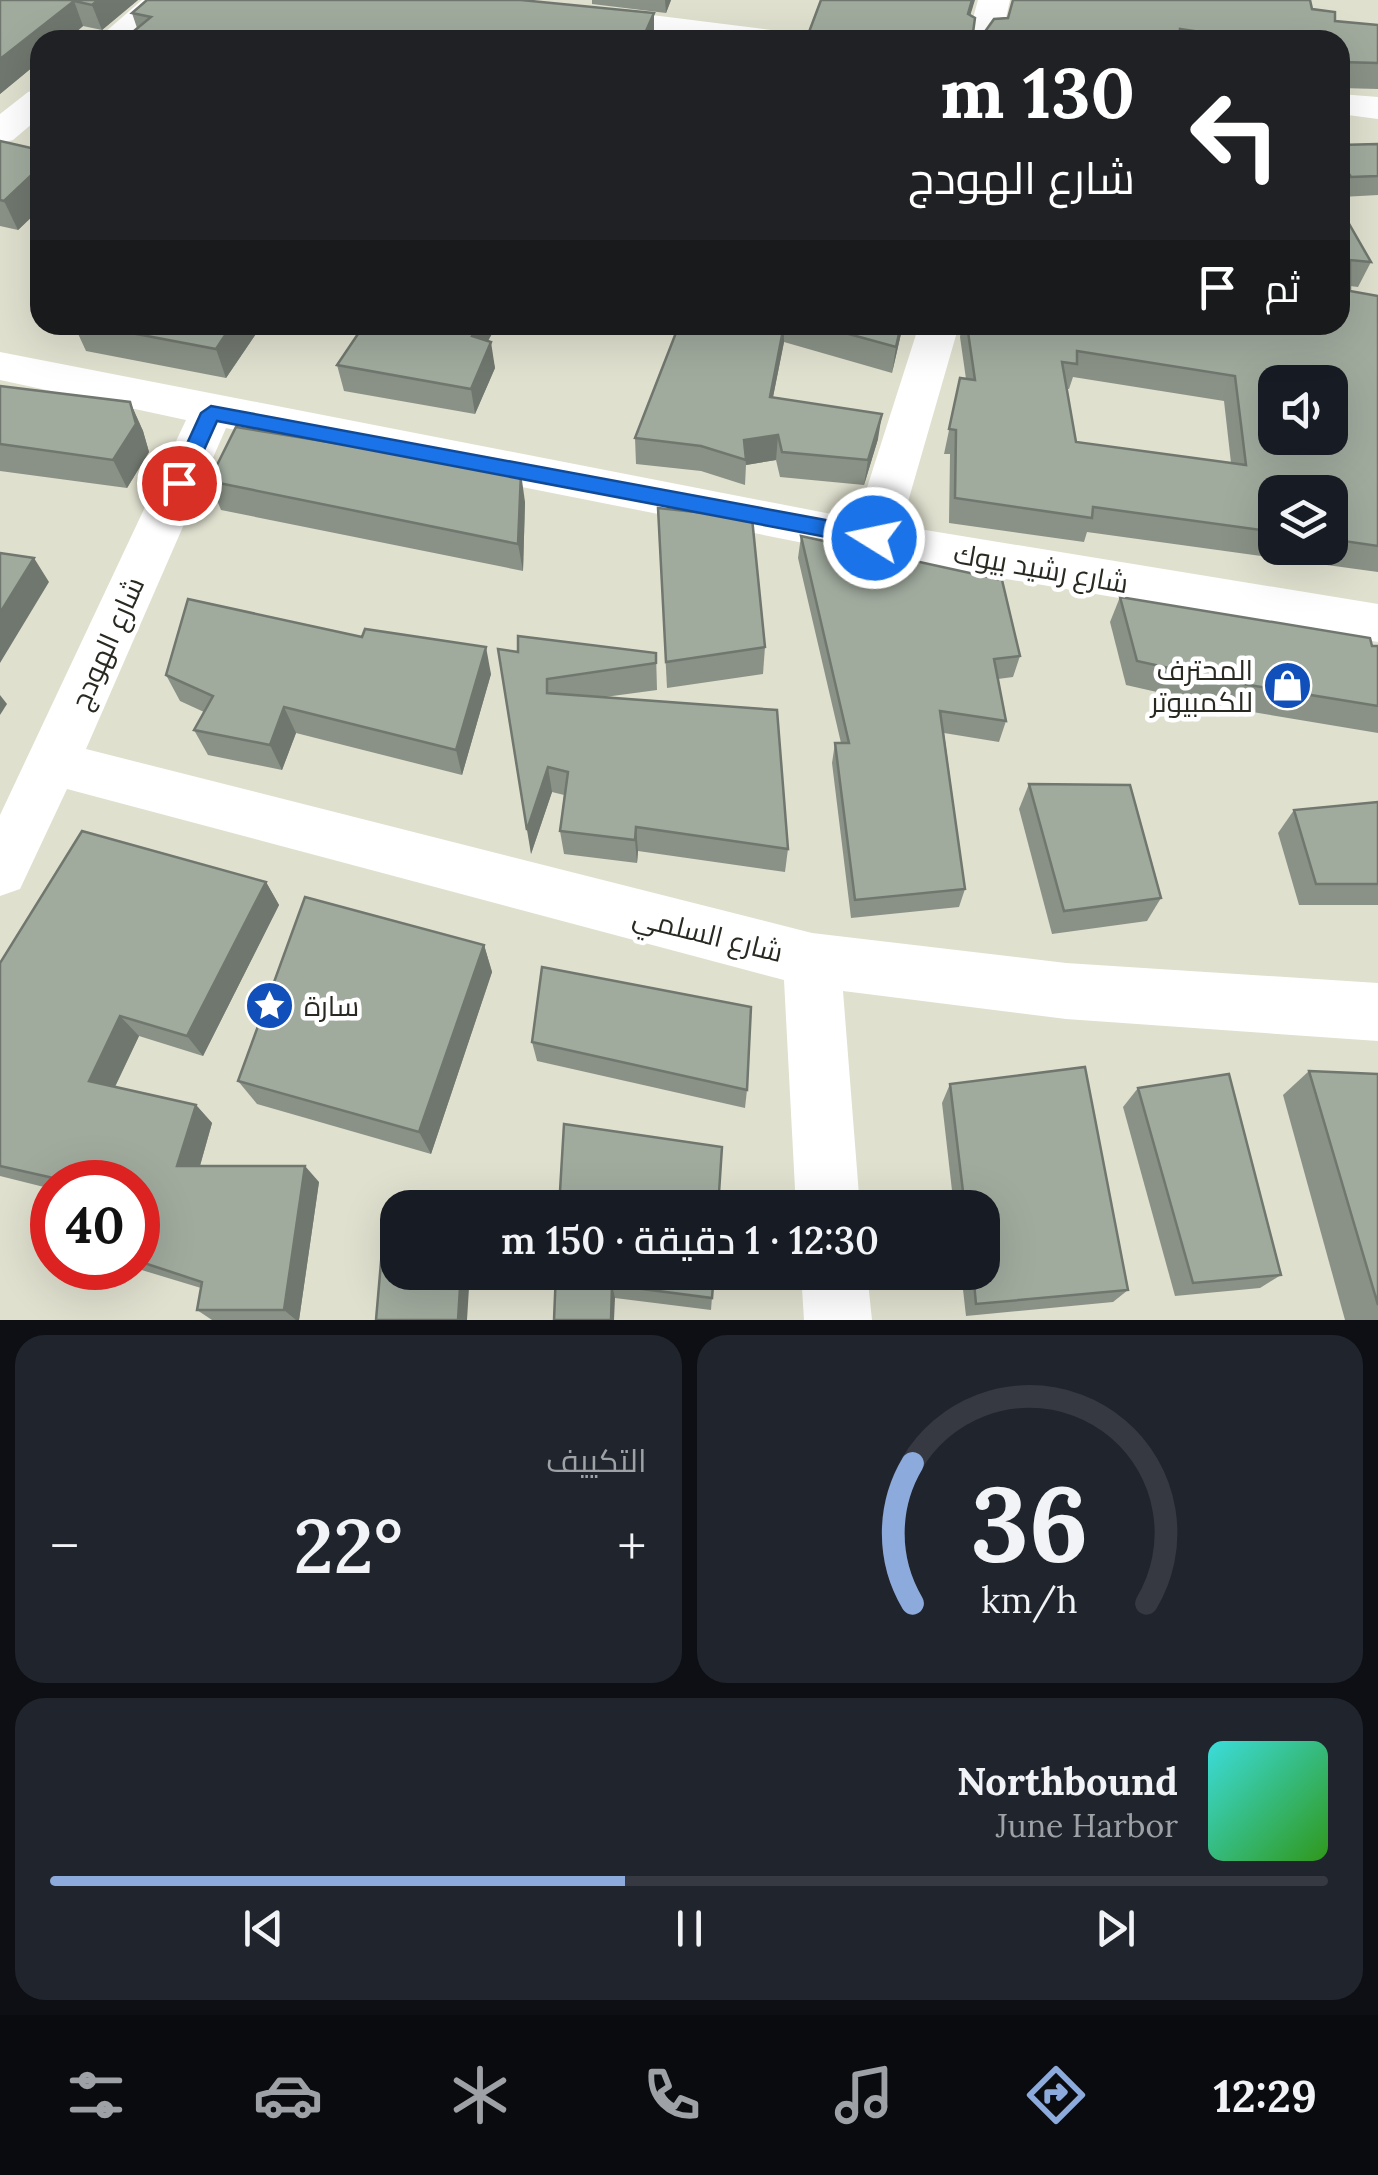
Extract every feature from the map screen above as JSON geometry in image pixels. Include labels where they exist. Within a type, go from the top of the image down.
[{"type":"street","points":[[125,30],[162,0]]},
{"type":"street","points":[[455,0],[692,30]]},
{"type":"street","points":[[986,30],[994,0]]},
{"type":"street","points":[[1350,105],[1378,108]]},
{"type":"street","points":[[874,538],[936,335]]},
{"type":"street","name":"شارع رشيد بيوك","points":[[0,366],[211,413],[874,538],[1135,585],[1378,622]]},
{"type":"street","name":"شارع الهودج","points":[[0,870],[53,763],[211,413]]},
{"type":"street","name":"شارع السلمي","points":[[53,763],[812,960],[1066,992],[1378,1012]]},
{"type":"street","points":[[812,960],[827,1190]]},
{"type":"street","points":[[836,1290],[838,1320]]},
{"type":"building","points":[[0,0],[98,0],[92,5],[74,1],[37,30],[30,30],[30,35],[0,59]]},
{"type":"building","points":[[147,0],[521,0],[654,13],[646,30],[135,30],[151,17],[132,13]]},
{"type":"building","points":[[821,0],[972,0],[968,14],[975,18],[973,30],[810,30]]},
{"type":"building","points":[[1013,0],[1310,0],[1312,9],[1335,12],[1335,21],[1378,25],[1378,63],[1350,62],[1350,30],[986,30],[994,19],[1008,18]]},
{"type":"building","points":[[0,141],[30,148],[30,176],[4,201],[0,200]]},
{"type":"building","points":[[1378,144],[1378,176],[1351,177],[1350,145]]},
{"type":"building","points":[[1350,225],[1371,262],[1350,260]]},
{"type":"building","points":[[1350,291],[1378,296],[1378,546],[1348,542],[1348,475],[1258,475],[1258,530],[1093,507],[1092,518],[955,498],[956,430],[949,429],[960,378],[975,380],[968,335],[1350,335]],"holes":[[[1077,351],[1235,376],[1246,465],[1076,442],[1062,362],[1077,364]]]},
{"type":"building","points":[[142,335],[225,335],[216,349]]},
{"type":"building","points":[[357,335],[473,335],[491,342],[471,389],[337,365]]},
{"type":"building","points":[[675,335],[782,335],[770,397],[882,414],[868,460],[782,452],[778,435],[744,440],[746,460],[701,446],[635,438]]},
{"type":"building","points":[[852,335],[899,335],[896,347]]},
{"type":"building","points":[[0,386],[130,402],[136,424],[113,460],[0,444]]},
{"type":"building","points":[[236,427],[521,473],[518,544],[209,481]]},
{"type":"building","points":[[658,508],[752,518],[765,647],[666,662]]},
{"type":"building","points":[[801,536],[1002,580],[1020,656],[994,659],[1006,721],[940,711],[965,889],[855,900],[835,743],[849,743]]},
{"type":"building","points":[[0,553],[34,558],[0,613]]},
{"type":"building","points":[[1120,597],[1370,638],[1372,646],[1378,646],[1378,706],[1237,683],[1137,661]]},
{"type":"building","points":[[188,599],[362,637],[365,629],[486,647],[456,750],[284,707],[270,745],[194,730],[213,696],[166,675]]},
{"type":"building","points":[[518,636],[656,653],[656,663],[547,679],[547,693],[777,710],[788,849],[636,827],[635,840],[560,831],[568,772],[548,767],[527,830],[498,649],[518,652]]},
{"type":"building","points":[[1029,784],[1130,785],[1161,898],[1064,911]]},
{"type":"building","points":[[1378,802],[1378,884],[1316,884],[1294,810]]},
{"type":"building","points":[[82,831],[266,882],[187,1036],[120,1016],[89,1081],[196,1105],[177,1166],[305,1166],[284,1310],[197,1310],[202,1282],[160,1268],[160,1160],[30,1160],[30,1173],[0,1166],[0,963]]},
{"type":"building","points":[[305,897],[484,945],[419,1132],[238,1081]]},
{"type":"building","points":[[542,967],[751,1007],[747,1090],[532,1042]]},
{"type":"building","points":[[1085,1067],[1128,1290],[976,1304],[975,1290],[1000,1290],[1000,1190],[963,1190],[950,1084]]},
{"type":"building","points":[[1309,1071],[1378,1074],[1378,1305]]},
{"type":"building","points":[[1229,1074],[1281,1275],[1193,1283],[1138,1088]]},
{"type":"building","points":[[564,1124],[722,1147],[719,1190],[560,1190]]},
{"type":"building","points":[[380,1274],[380,1290],[460,1290],[458,1320],[376,1320]]},
{"type":"building","points":[[555,1290],[612,1290],[611,1320],[554,1320]]},
{"type":"building","points":[[650,1290],[713,1290],[712,1298]]},
{"type":"place","name":"المحترف للكمبيوتر","points":[[1288,686]]},
{"type":"place","name":"سارة","points":[[269,1006]]},
{"type":"route","points":[[179,483],[211,413],[874,538]]}]
